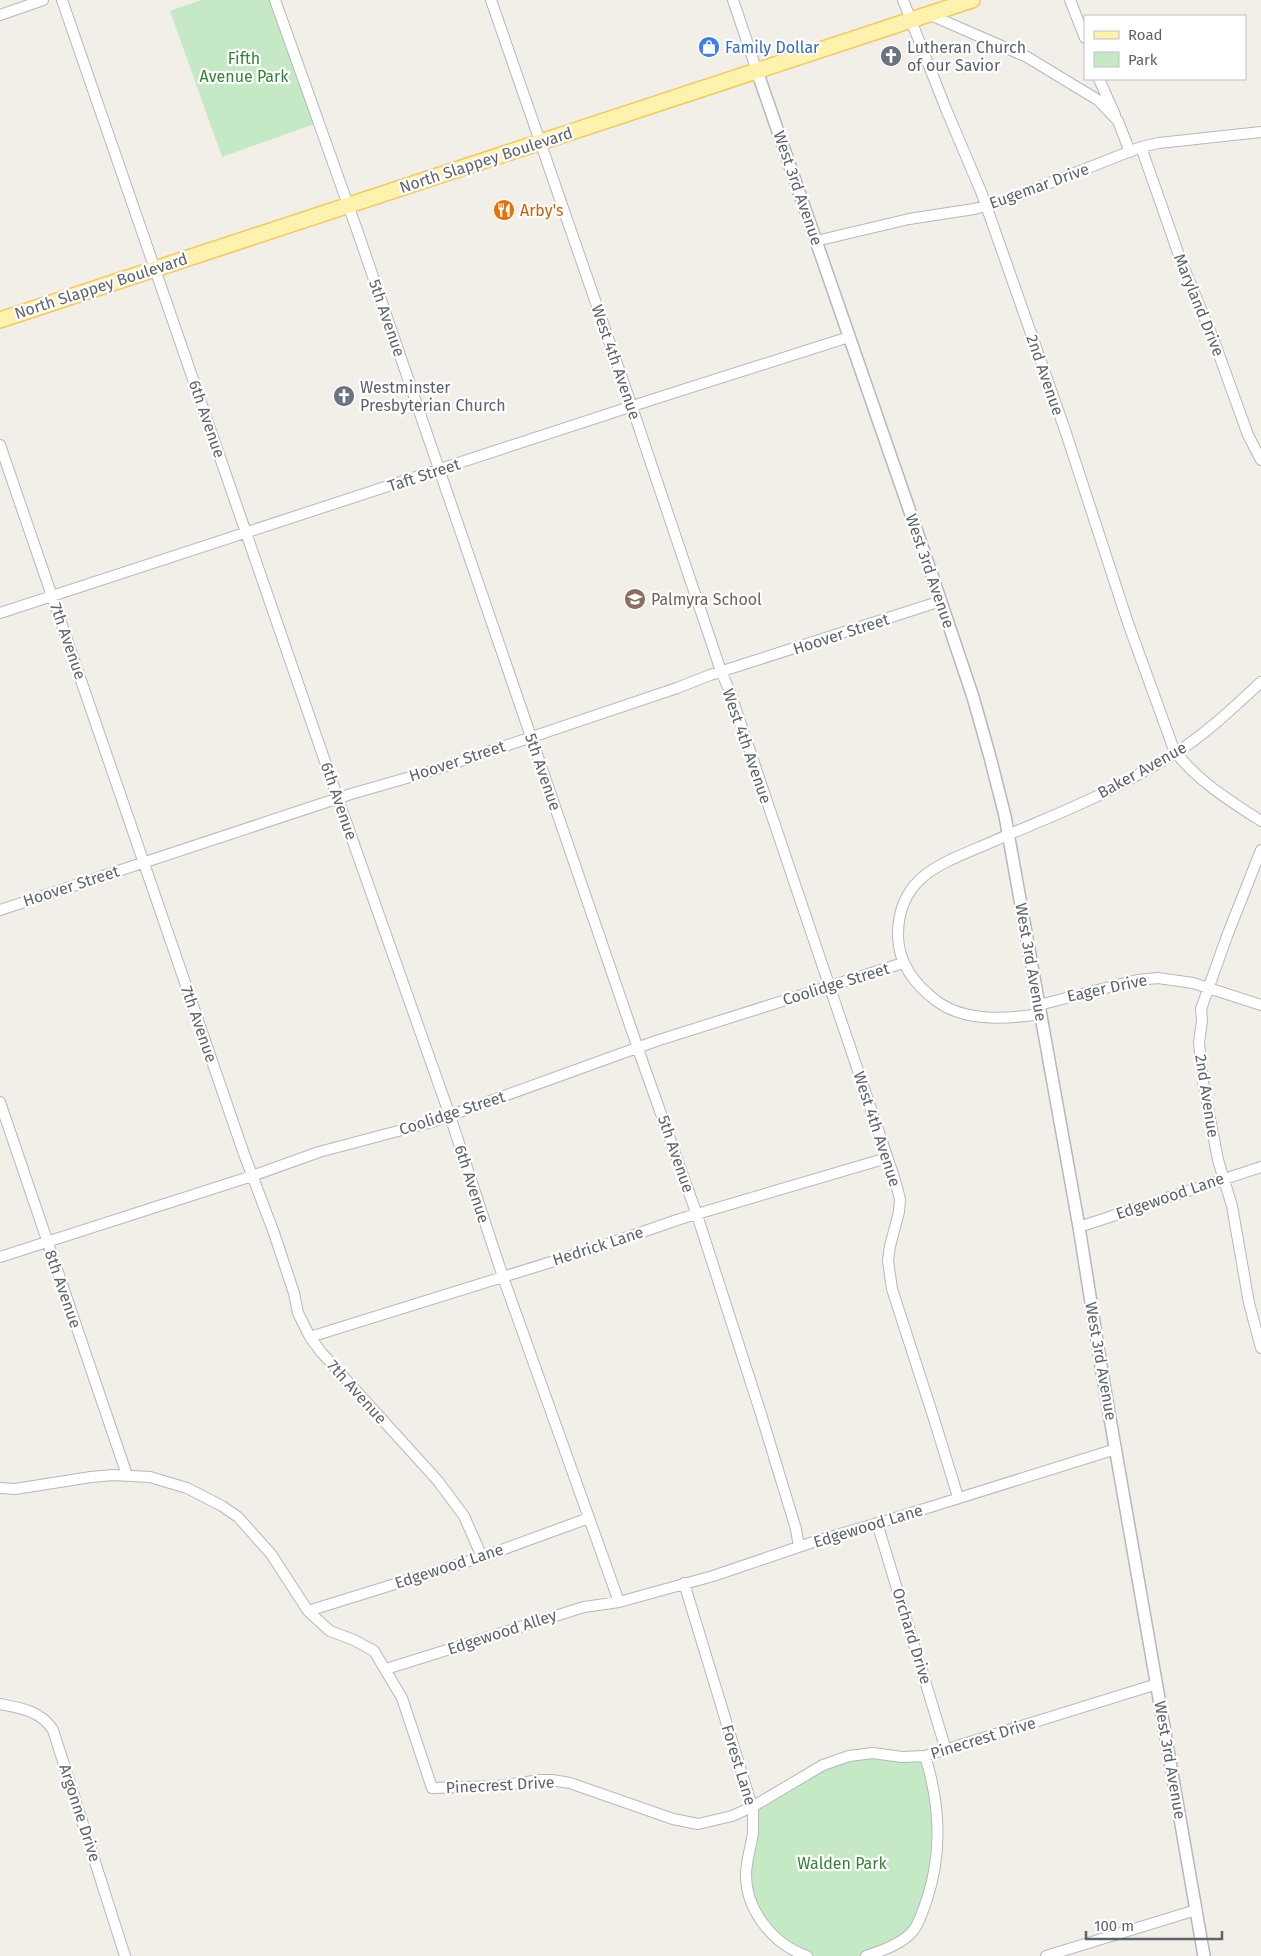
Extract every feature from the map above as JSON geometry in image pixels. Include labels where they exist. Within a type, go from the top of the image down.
[{"type":"main road","name":"North Slappey Boulevard","points":[[0,320],[972,0]]},
{"type":"street","points":[[0,15],[43,0]]},
{"type":"street","name":"6th Avenue","points":[[62,0],[338,799],[450,1116],[503,1276],[619,1602]]},
{"type":"street","name":"5th Avenue","points":[[275,0],[697,1216],[761,1414],[796,1529],[799,1547]]},
{"type":"street","name":"West 4th Avenue","points":[[491,0],[632,406],[721,671],[730,692],[900,1199],[899,1212],[888,1260],[892,1289],[958,1498]]},
{"type":"street","name":"West 3rd Avenue","points":[[733,0],[941,601],[988,748],[1008,834],[1079,1227],[1204,1956]]},
{"type":"street","name":"2nd Avenue","points":[[903,0],[986,206],[1068,439],[1128,622],[1176,753]]},
{"type":"street","points":[[1070,0],[1084,35]]},
{"type":"street","points":[[928,14],[1042,65],[1098,100],[1118,121]]},
{"type":"street","points":[[1100,80],[1130,152]]},
{"type":"street","name":"Eugemar Drive","points":[[816,241],[909,220],[986,206],[1048,185],[1141,147],[1261,132]]},
{"type":"street","name":"Maryland Drive","points":[[1141,147],[1181,261],[1248,435],[1261,460]]},
{"type":"street","name":"Taft Street","points":[[0,613],[849,337]]},
{"type":"street","name":"7th Avenue","points":[[0,445],[252,1176],[274,1233],[294,1293],[298,1314],[310,1337],[321,1352],[438,1481],[464,1516],[482,1557]]},
{"type":"street","name":"Hoover Street","points":[[0,910],[338,799],[431,771],[677,688],[721,671],[941,601]]},
{"type":"street","name":"Baker Avenue","points":[[903,964],[898,946],[898,924],[903,903],[909,892],[929,872],[947,861],[1113,788],[1176,753],[1218,720],[1261,682]]},
{"type":"street","points":[[1176,753],[1185,765],[1212,787],[1261,821]]},
{"type":"street","name":"2nd Avenue","points":[[1261,850],[1226,936],[1201,1009],[1202,1021],[1199,1042],[1203,1082],[1218,1160],[1232,1206],[1249,1303],[1261,1348]]},
{"type":"street","name":"Coolidge Street","points":[[0,1257],[252,1176],[319,1152],[450,1116],[639,1048],[903,964]]},
{"type":"street","name":"Eager Drive","points":[[903,964],[920,987],[947,1008],[973,1015],[992,1017],[1022,1016],[1137,980],[1165,978],[1193,983],[1261,1005]]},
{"type":"street","name":"8th Avenue","points":[[0,1102],[46,1242],[127,1475]]},
{"type":"street","name":"Hedrick Lane","points":[[310,1337],[887,1158]]},
{"type":"street","name":"Edgewood Lane","points":[[1079,1227],[1261,1166]]},
{"type":"street","name":"Edgewood Lane","points":[[619,1602],[713,1576],[799,1547],[1116,1449]]},
{"type":"street","name":"Pinecrest Drive","points":[[0,1488],[15,1490],[91,1476],[127,1475],[150,1477],[205,1495],[238,1517],[283,1570],[308,1611],[330,1631],[354,1640],[374,1651],[402,1698],[432,1788],[498,1786],[540,1780],[561,1782],[604,1794],[673,1819],[694,1824],[715,1822],[752,1807],[823,1765],[849,1756],[874,1753],[902,1757],[925,1756],[1157,1684]]},
{"type":"street","name":"Edgewood Lane","points":[[308,1611],[482,1557],[589,1518]]},
{"type":"street","name":"Orchard Drive","points":[[878,1523],[946,1750]]},
{"type":"street","name":"Forest Lane","points":[[684,1583],[752,1807],[753,1832],[746,1876],[748,1889],[760,1918],[777,1939],[788,1947],[807,1956]]},
{"type":"street","name":"Edgewood Alley","points":[[386,1669],[549,1617],[584,1607],[619,1602]]},
{"type":"street","name":"Argonne Drive","points":[[0,1704],[22,1708],[40,1716],[54,1730],[125,1956]]},
{"type":"street","points":[[866,1956],[881,1951],[912,1932],[921,1916],[935,1876],[939,1828],[937,1806],[925,1756]]},
{"type":"street","points":[[1046,1956],[1196,1910]]},
{"type":"green space","name":"Fifth Avenue Park","points":[[201,0],[274,0],[317,123],[222,157],[170,11]]},
{"type":"green space","name":"Walden Park","points":[[849,1756],[925,1757],[932,1781],[936,1860],[912,1931],[864,1956],[809,1956],[769,1930],[748,1889],[753,1810],[793,1784]]},
{"type":"place","name":"Family Dollar","points":[[709,47]]},
{"type":"place","name":"Lutheran Church of our Savior","points":[[891,56]]},
{"type":"place","name":"Arby's","points":[[504,210]]},
{"type":"place","name":"Westminster Presbyterian Church","points":[[344,396]]},
{"type":"place","name":"Palmyra School","points":[[635,599]]}]
